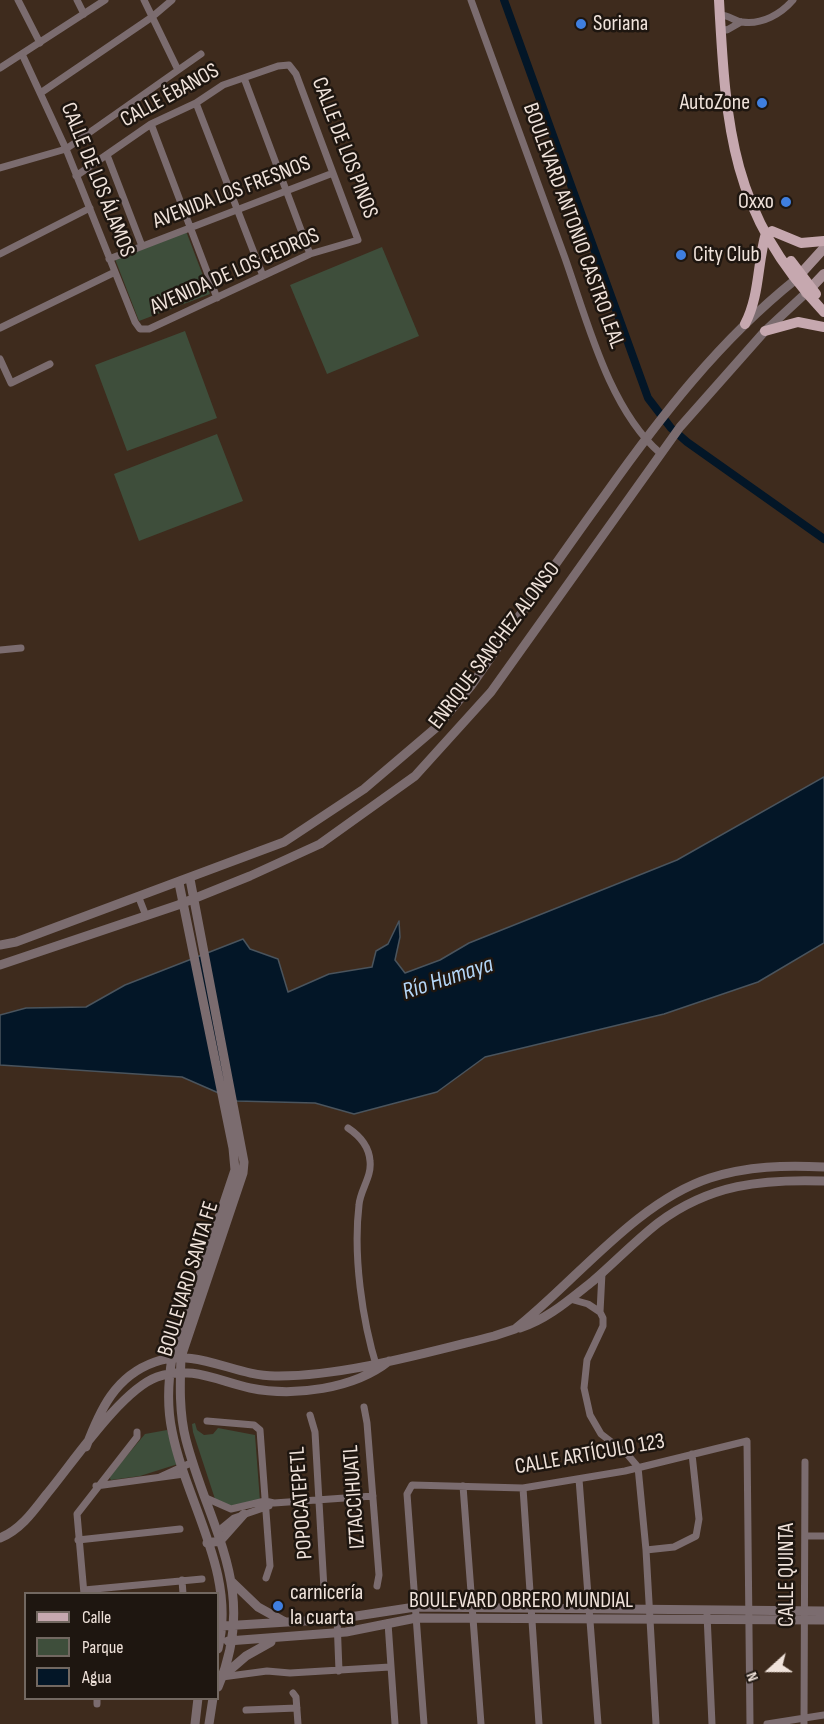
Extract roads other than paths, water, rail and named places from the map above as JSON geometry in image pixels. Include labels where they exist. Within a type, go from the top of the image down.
[{"type":"main road","points":[[719,0],[723,15],[726,99],[734,154],[749,201],[797,277],[824,312]]},
{"type":"main road","points":[[723,15],[726,0]]},
{"type":"main road","points":[[769,232],[801,243],[824,242]]},
{"type":"main road","points":[[745,324],[755,300],[760,256],[769,232]]},
{"type":"main road","points":[[797,277],[824,248]]},
{"type":"main road","points":[[808,290],[824,274]]},
{"type":"main road","points":[[808,290],[824,304]]},
{"type":"main road","points":[[765,331],[798,322],[824,327]]},
{"type":"street","points":[[18,0],[40,43]]},
{"type":"street","points":[[77,0],[84,14]]},
{"type":"street","points":[[0,68],[105,0]]},
{"type":"street","points":[[144,0],[178,70]]},
{"type":"street","points":[[42,92],[152,17],[172,0]]},
{"type":"street","name":"BOULEVARD ANTONIO CASTRO LEAL","points":[[471,0],[587,320],[620,400],[644,440],[663,449]]},
{"type":"street","points":[[724,30],[741,22],[772,17],[793,0]]},
{"type":"street","points":[[723,15],[741,22]]},
{"type":"street","name":"CALLE DE LOS ÁLAMOS","points":[[22,54],[42,92],[135,322]]},
{"type":"street","points":[[0,168],[66,149],[201,54]]},
{"type":"street","name":"CALLE ÉBANOS","points":[[76,176],[151,124],[196,103],[223,85],[278,66],[289,65]]},
{"type":"street","name":"CALLE DE LOS PINOS","points":[[289,65],[296,74],[358,237],[353,244]]},
{"type":"street","points":[[244,78],[310,254]]},
{"type":"street","points":[[196,103],[263,276]]},
{"type":"street","points":[[151,124],[217,298]]},
{"type":"street","points":[[107,154],[142,246]]},
{"type":"street","name":"AVENIDA LOS FRESNOS","points":[[109,259],[333,173]]},
{"type":"street","points":[[0,254],[90,208]]},
{"type":"street","name":"AVENIDA DE LOS CEDROS","points":[[135,322],[138,327],[146,330],[310,254],[353,244]]},
{"type":"street","points":[[0,328],[115,272]]},
{"type":"street","name":"ENRIQUE SANCHEZ ALONSO","points":[[0,945],[16,942],[139,898],[284,842],[364,789],[438,726],[471,686],[650,430],[745,324],[797,277]]},
{"type":"street","name":"ENRIQUE SANCHEZ ALONSO","points":[[0,965],[195,899],[320,844],[415,776],[491,692],[680,427],[765,331],[808,290]]},
{"type":"street","points":[[0,358],[11,383],[50,364]]},
{"type":"street","points":[[0,650],[21,648]]},
{"type":"street","name":"BOULEVARD SANTA FE","points":[[190,879],[219,1049],[235,1170],[177,1358],[170,1374],[170,1423],[221,1587],[222,1626],[219,1640]]},
{"type":"street","name":"BOULEVARD SANTA FE","points":[[179,883],[219,1049]]},
{"type":"street","points":[[139,898],[146,916]]},
{"type":"street","points":[[348,1128],[363,1141],[370,1162],[368,1182],[359,1203],[360,1286],[376,1367]]},
{"type":"street","points":[[515,1329],[619,1237],[658,1205],[688,1187],[745,1170],[784,1165],[824,1167]]},
{"type":"street","points":[[0,1538],[24,1522],[136,1388],[157,1377],[181,1372],[199,1373],[260,1390],[292,1390],[358,1380],[391,1360],[515,1329],[546,1317],[670,1215],[718,1191],[771,1180],[824,1181]]},
{"type":"street","points":[[602,1273],[600,1312],[603,1326],[587,1360],[584,1374],[586,1402],[601,1434],[627,1454],[638,1467],[646,1550],[656,1724]]},
{"type":"street","points":[[570,1299],[588,1304],[600,1312]]},
{"type":"street","points":[[86,1447],[102,1406],[126,1378],[141,1368],[177,1358],[211,1361],[241,1371],[274,1377],[376,1367]]},
{"type":"street","name":"BOULEVARD SANTA FE","points":[[177,1358],[181,1372],[183,1428],[232,1581],[235,1625],[233,1641],[219,1684]]},
{"type":"street","name":"IZTACCIHUATL","points":[[364,1407],[379,1575],[377,1586]]},
{"type":"street","name":"POPOCATEPETL","points":[[310,1415],[315,1432],[324,1589]]},
{"type":"street","points":[[207,1421],[258,1426],[270,1566],[266,1578]]},
{"type":"street","points":[[137,1432],[131,1444],[96,1486],[77,1514],[84,1592],[202,1579]]},
{"type":"street","name":"CALLE ARTÍCULO 123","points":[[416,1607],[407,1494],[412,1485],[523,1488],[638,1467],[747,1441],[749,1615]]},
{"type":"street","points":[[646,1550],[674,1547],[696,1536],[699,1519],[692,1454]]},
{"type":"street","points":[[96,1486],[158,1478],[183,1470],[193,1462]]},
{"type":"street","name":"CALLE QUINTA","points":[[804,1720],[805,1462]]},
{"type":"street","points":[[579,1479],[598,1724]]},
{"type":"street","points":[[463,1486],[481,1724]]},
{"type":"street","points":[[523,1488],[539,1724]]},
{"type":"street","points":[[231,1509],[274,1503],[372,1496]]},
{"type":"street","points":[[206,1498],[231,1509],[239,1516]]},
{"type":"street","points":[[207,1543],[219,1536],[239,1516],[265,1505]]},
{"type":"street","points":[[78,1540],[180,1529]]},
{"type":"street","points":[[805,1536],[824,1536]]},
{"type":"street","points":[[182,1580],[183,1592]]},
{"type":"street","points":[[232,1581],[258,1607],[287,1623]]},
{"type":"street","points":[[416,1607],[424,1724]]},
{"type":"street","name":"BOULEVARD OBRERO MUNDIAL","points":[[222,1626],[337,1619],[416,1607],[473,1613],[590,1615],[805,1615],[824,1611]]},
{"type":"street","name":"BOULEVARD OBRERO MUNDIAL","points":[[219,1645],[233,1641],[336,1632],[416,1618],[473,1613]]},
{"type":"street","points":[[707,1614],[712,1724]]},
{"type":"street","points":[[749,1615],[750,1724]]},
{"type":"street","name":"BOULEVARD OBRERO MUNDIAL","points":[[805,1615],[824,1620]]},
{"type":"street","points":[[337,1619],[339,1671]]},
{"type":"street","points":[[388,1623],[395,1724]]},
{"type":"street","points":[[222,1677],[261,1646],[279,1638]]},
{"type":"street","points":[[222,1677],[267,1671],[290,1673],[390,1667]]},
{"type":"street","points":[[292,1693],[296,1697],[298,1724]]},
{"type":"street","points":[[195,1724],[198,1700]]},
{"type":"street","points":[[209,1724],[213,1700]]},
{"type":"street","points":[[246,1710],[297,1707]]},
{"type":"street","points":[[767,1724],[804,1720],[824,1714]]},
{"type":"water","name":"Río Humaya","points":[[824,777],[824,943],[758,982],[664,1014],[485,1057],[437,1092],[354,1114],[315,1103],[237,1101],[182,1077],[0,1065],[0,1015],[26,1008],[86,1007],[125,985],[243,939],[250,949],[278,959],[288,992],[329,974],[372,967],[376,951],[388,944],[399,921],[400,937],[395,960],[405,973],[440,960],[469,943],[677,860]]},
{"type":"waterway","points":[[504,0],[648,398],[671,428],[687,442],[824,539]]},
{"type":"place","name":"Soriana","points":[[581,24]]},
{"type":"place","name":"AutoZone","points":[[762,103]]},
{"type":"place","name":"Oxxo","points":[[786,202]]},
{"type":"place","name":"City Club","points":[[681,255]]},
{"type":"place","name":"carnicería la cuarta","points":[[278,1606]]}]
